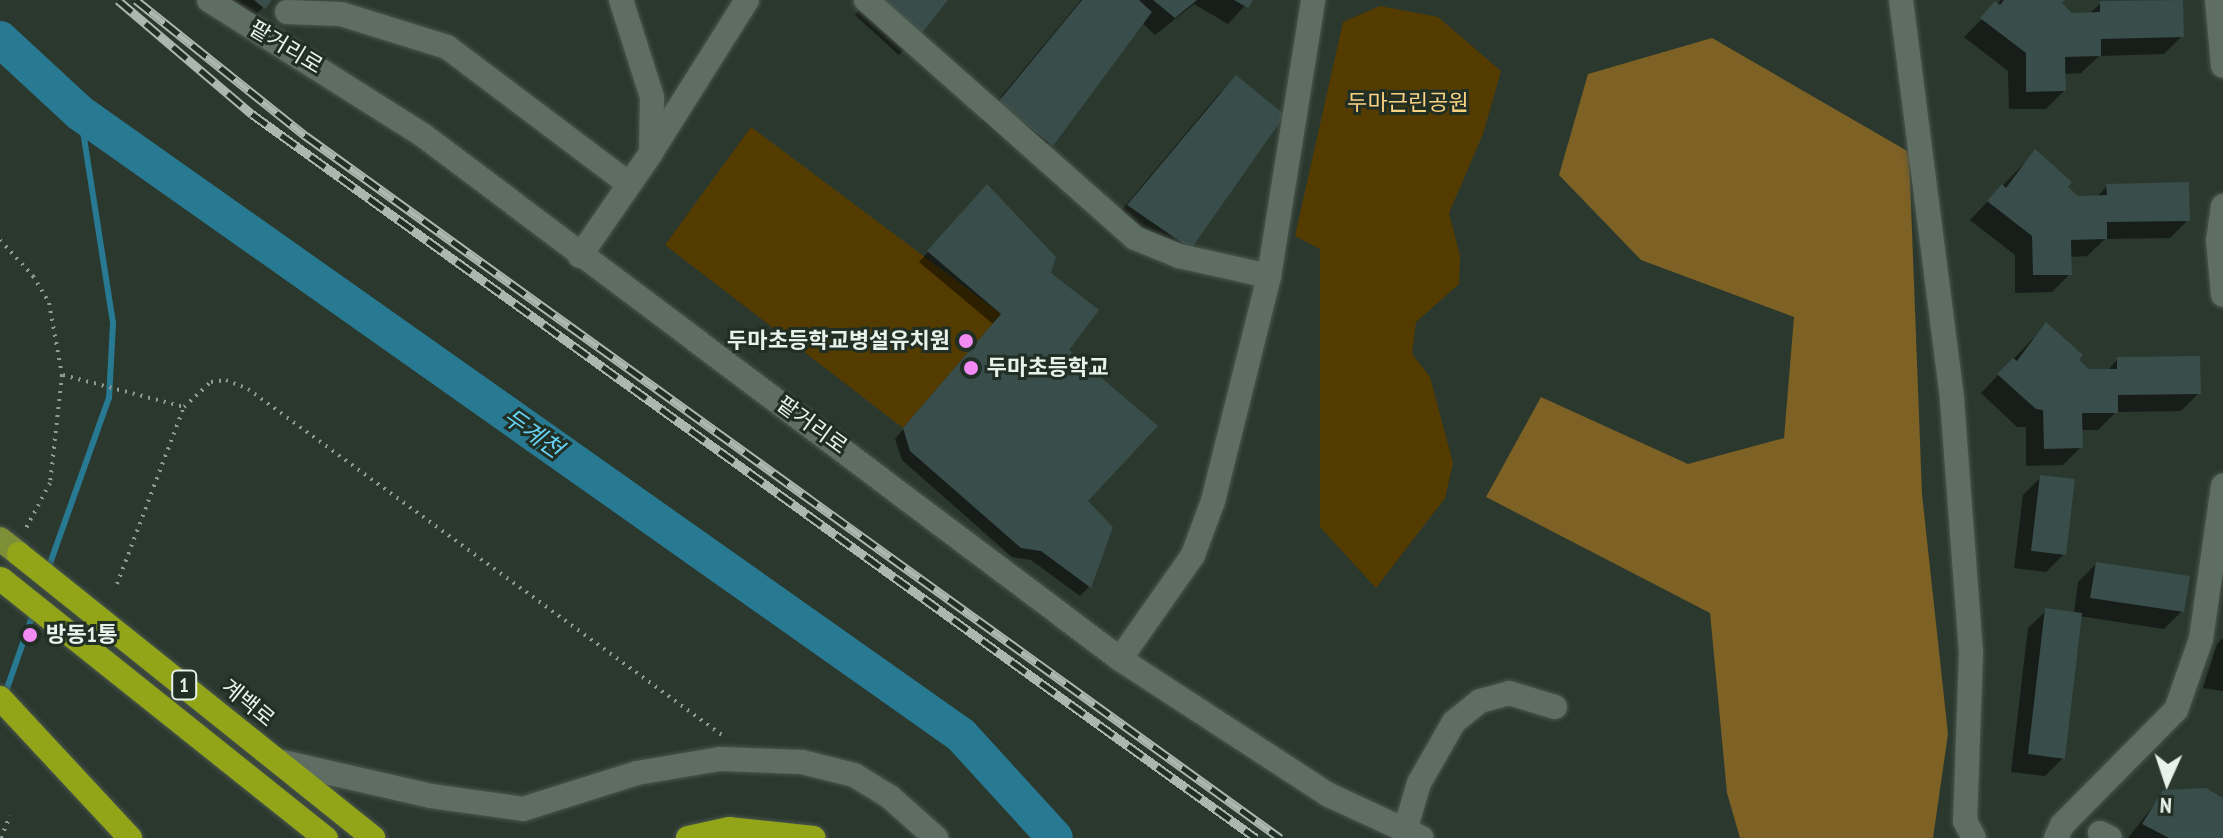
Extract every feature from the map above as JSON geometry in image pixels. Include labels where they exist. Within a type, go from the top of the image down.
[{"type":"highway","name":"계백로","points":[[9,547],[373,838]]},
{"type":"highway","points":[[0,580],[326,838]]},
{"type":"highway","points":[[0,698],[130,838]]},
{"type":"highway","points":[[688,838],[729,829],[814,838]]},
{"type":"street","name":"팥거리로","points":[[209,0],[424,136],[1120,659],[1329,795],[1413,834]]},
{"type":"street","points":[[621,0],[652,97],[651,153]]},
{"type":"street","points":[[580,256],[651,153],[747,0]]},
{"type":"street","points":[[866,0],[1135,238],[1179,256],[1269,276]]},
{"type":"street","points":[[1120,659],[1193,555],[1213,501],[1269,276],[1313,0]]},
{"type":"street","points":[[1901,0],[1952,400],[1971,652],[1965,821],[1974,838]]},
{"type":"street","points":[[2217,0],[2223,66]]},
{"type":"street","points":[[268,36],[292,6],[341,14],[447,47],[629,184]]},
{"type":"street","points":[[2223,206],[2218,240],[2223,295]]},
{"type":"street","points":[[2056,838],[2062,825],[2176,710],[2201,639],[2223,486]]},
{"type":"street","points":[[0,580],[9,547]]},
{"type":"street","points":[[1413,834],[1424,772],[1454,722],[1480,701],[1509,693],[1555,707]]},
{"type":"street","points":[[278,761],[431,796],[523,809],[637,773],[754,758],[802,762],[854,775],[890,797],[936,838]]},
{"type":"path","points":[[0,240],[33,276],[49,303],[62,375],[50,483],[9,547]]},
{"type":"path","points":[[62,375],[182,406]]},
{"type":"path","points":[[117,584],[182,406],[211,382],[226,380],[248,389],[754,758]]},
{"type":"path","points":[[1,838],[10,816]]},
{"type":"green space","name":"두마근린공원","points":[[1380,6],[1438,17],[1501,71],[1483,134],[1449,213],[1460,256],[1459,284],[1416,322],[1412,354],[1430,377],[1453,463],[1445,498],[1376,588],[1320,527],[1320,249],[1295,236],[1343,22]]},
{"type":"green space","points":[[751,127],[1001,314],[903,428],[665,245]]},
{"type":"shaded area","points":[[1712,38],[1909,152],[1922,494],[1948,734],[1933,838],[1740,838],[1727,793],[1710,613],[1486,497],[1541,397],[1688,464],[1784,438],[1794,317],[1641,260],[1559,175],[1588,74]]},
{"type":"building","points":[[254,0],[272,0],[265,9]]},
{"type":"building","points":[[876,0],[948,0],[918,38]]},
{"type":"building","points":[[1082,0],[1139,0],[1152,12],[1053,146],[998,102]]},
{"type":"building","points":[[1153,0],[1197,0],[1175,18]]},
{"type":"building","points":[[1234,0],[1253,0],[1248,8]]},
{"type":"building","points":[[2004,0],[2065,0],[2062,3],[2072,13],[2100,12],[2100,1],[2183,0],[2184,37],[2101,39],[2101,56],[2065,57],[2066,91],[2026,92],[2026,53],[1980,18],[1995,1],[2000,5]]},
{"type":"building","points":[[1236,75],[1285,115],[1191,249],[1127,205]]},
{"type":"building","points":[[2035,149],[2072,182],[2068,187],[2078,196],[2107,195],[2106,184],[2189,182],[2190,221],[2107,222],[2107,239],[2071,240],[2072,275],[2033,275],[2032,236],[1987,201],[2002,184],[2006,188]]},
{"type":"building","name":"두마초등학교","points":[[987,184],[1056,257],[1051,273],[1099,310],[1069,350],[1158,426],[1088,501],[1113,527],[1091,588],[1041,551],[1021,548],[910,451],[903,428],[1001,314],[927,251]]},
{"type":"building","points":[[2046,322],[2083,355],[2079,360],[2089,369],[2117,369],[2117,357],[2200,356],[2201,394],[2118,395],[2118,413],[2082,413],[2083,448],[2044,449],[2043,410],[2036,409],[1997,374],[2013,358],[2017,361]]},
{"type":"building","points":[[2040,475],[2075,479],[2066,555],[2031,551]]},
{"type":"building","points":[[2096,562],[2190,576],[2184,612],[2090,598]]},
{"type":"building","points":[[2045,608],[2082,613],[2065,759],[2028,754]]},
{"type":"building","points":[[2206,788],[2223,798],[2223,838],[2169,838],[2142,824],[2163,790]]},
{"type":"waterway","name":"두계천","points":[[0,39],[80,113],[961,735],[1055,838]]},
{"type":"waterway","points":[[48,569],[109,398],[113,323],[80,113]]},
{"type":"waterway","points":[[5,694],[33,614]]},
{"type":"railway","points":[[118,0],[252,114],[1256,838]]},
{"type":"railway","points":[[136,0],[306,136],[1280,838]]},
{"type":"place","name":"두마초등학교병설유치원","points":[[966,341]]},
{"type":"place","name":"두마초등학교","points":[[971,368]]},
{"type":"place","name":"방동1통","points":[[30,635]]}]
